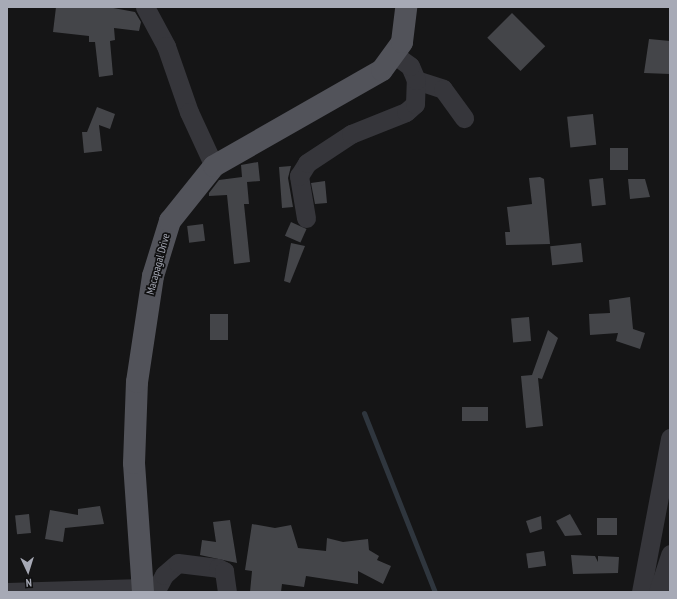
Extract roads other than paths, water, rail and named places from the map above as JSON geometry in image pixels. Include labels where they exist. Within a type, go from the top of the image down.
[{"type":"main road","name":"Macapagal Drive","points":[[147,591],[134,463],[137,382],[146,311],[170,221],[214,166],[382,70],[395,55],[402,42],[406,7]]},
{"type":"street","points":[[145,7],[166,46],[189,112],[214,166]]},
{"type":"street","points":[[306,218],[299,176],[307,163],[351,134],[406,112],[415,104],[416,80],[410,66],[395,55]]},
{"type":"street","points":[[416,80],[443,89],[464,118]]},
{"type":"street","points":[[641,592],[670,438]]},
{"type":"street","points":[[658,592],[670,554]]},
{"type":"street","points":[[7,592],[147,591],[178,563],[218,568],[224,571],[227,592]]},
{"type":"waterway","points":[[364,413],[435,592]]}]
